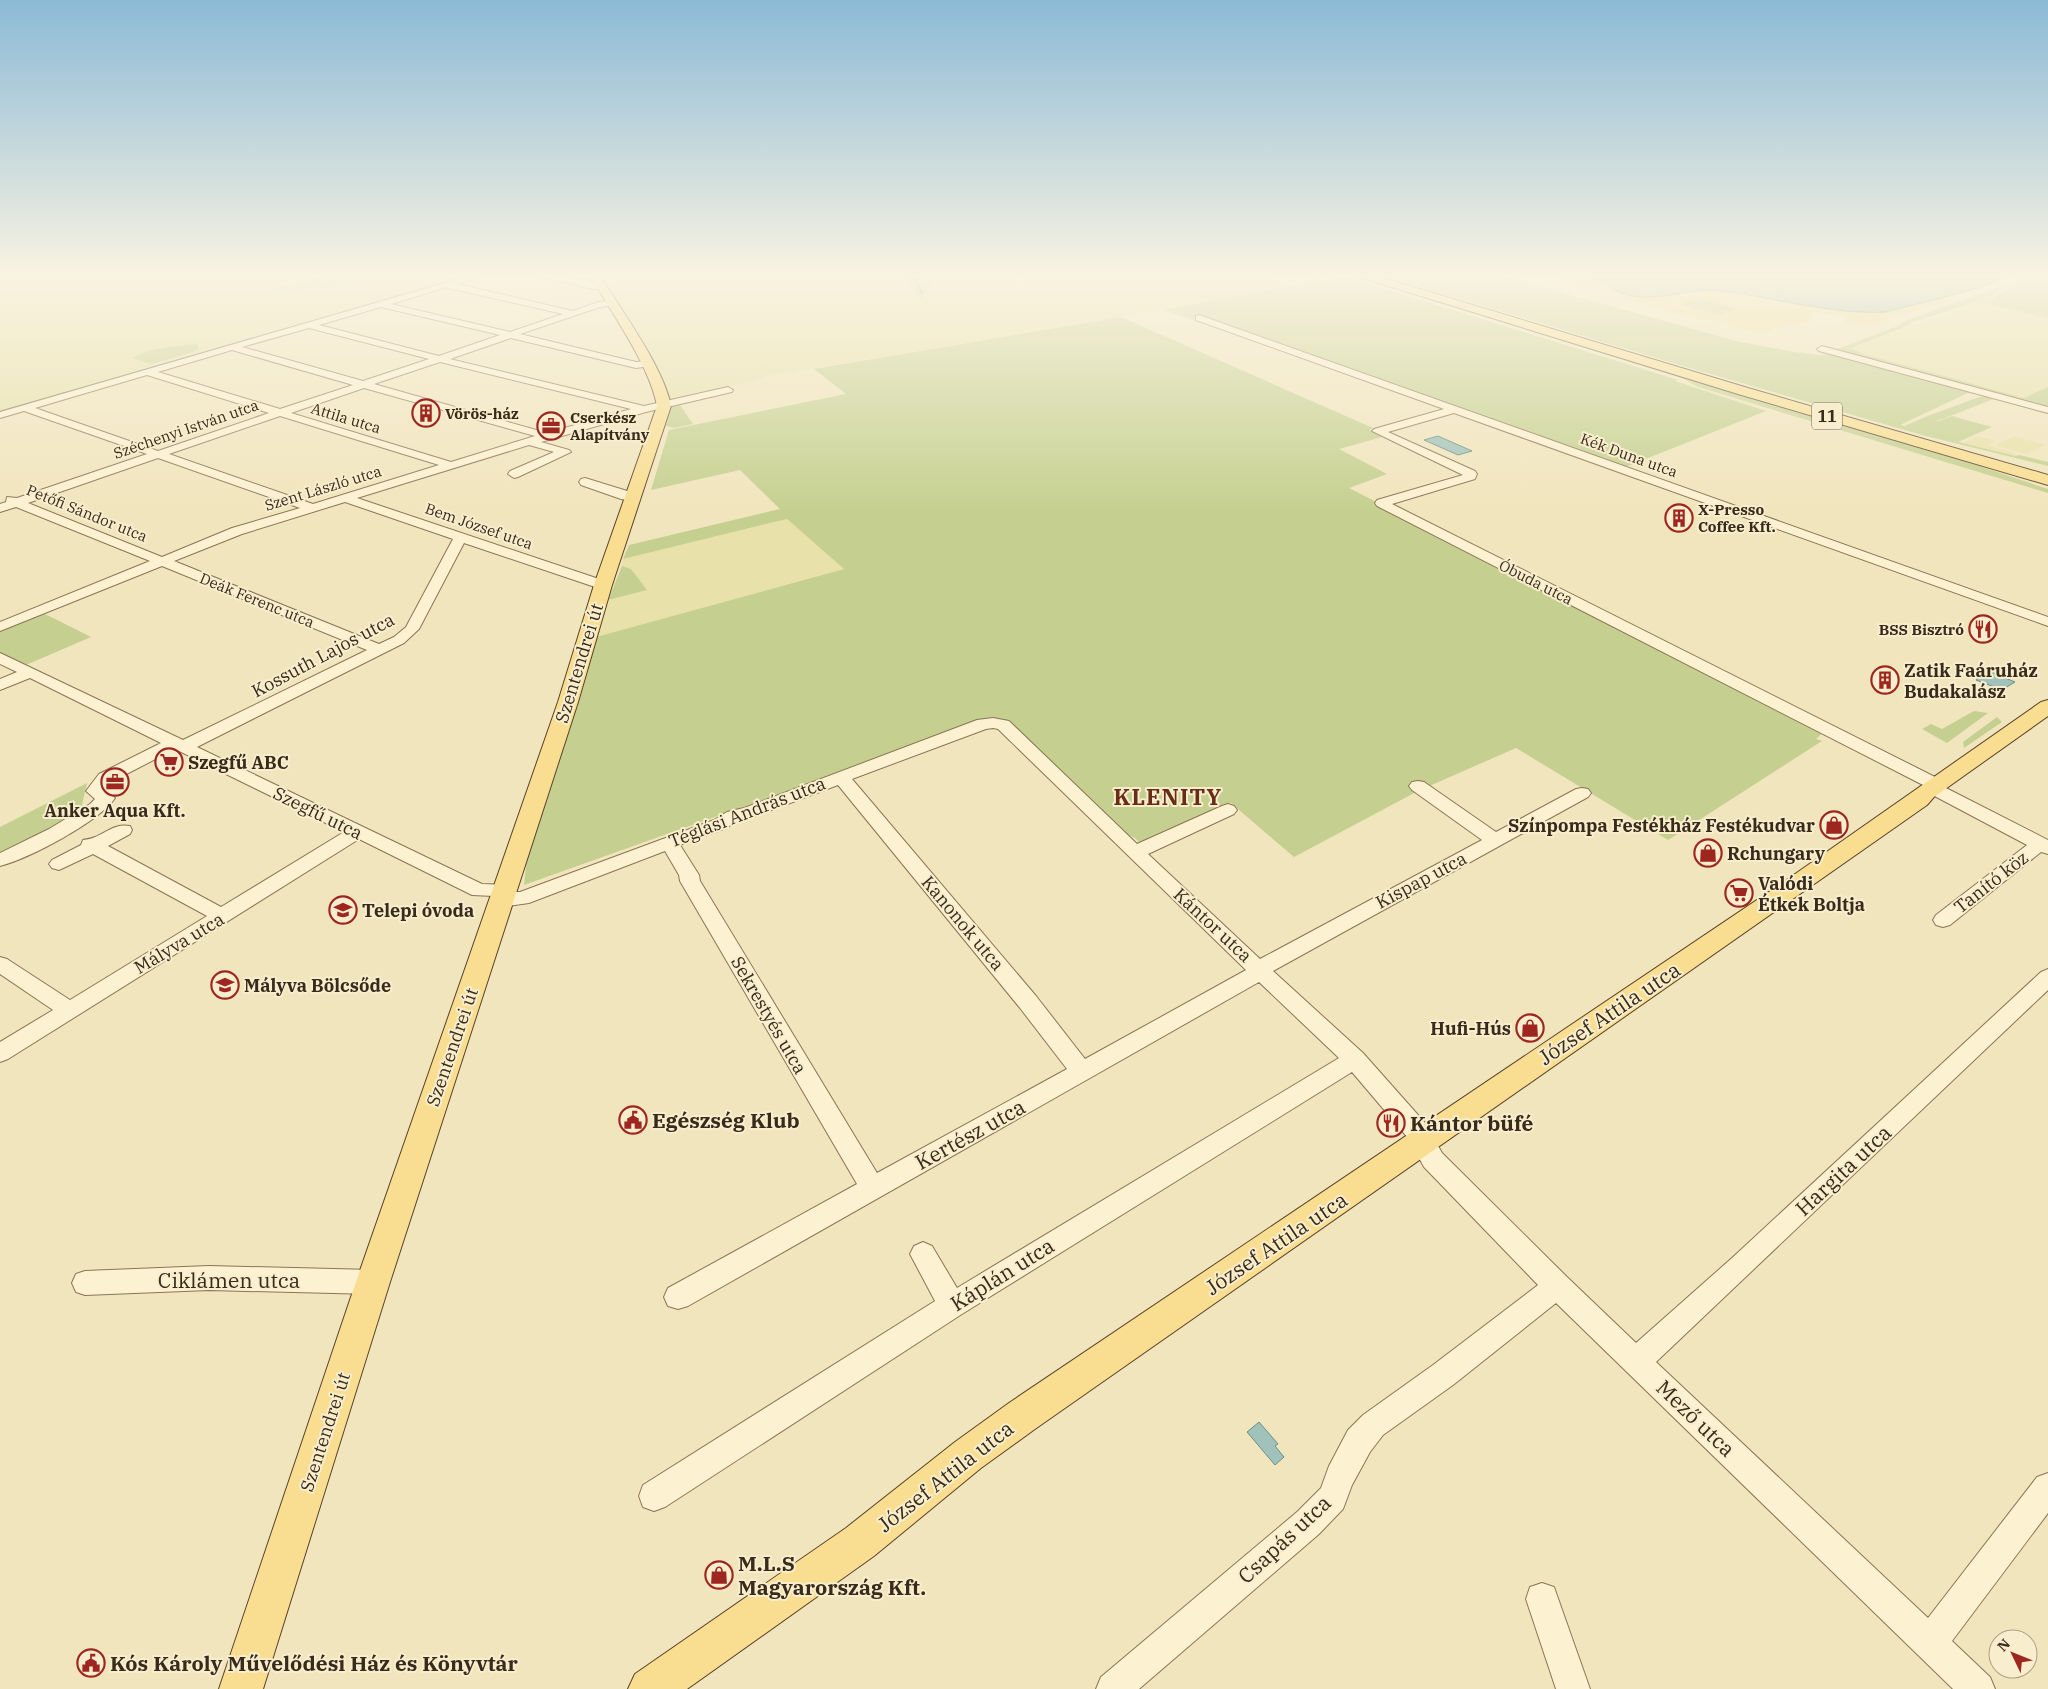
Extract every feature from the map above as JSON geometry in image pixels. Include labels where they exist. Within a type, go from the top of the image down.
[{"type":"main road","points":[[640,353],[665,399],[664,406]]},
{"type":"main road","name":"11","points":[[1615,353],[1916,440],[2048,476]]},
{"type":"main road","name":"11","points":[[1626,353],[2048,480]]},
{"type":"main road","name":"Szentendrei út","points":[[241,1689],[372,1282],[568,702],[603,586],[664,406]]},
{"type":"main road","points":[[1916,440],[2048,468]]},
{"type":"main road","points":[[1916,440],[2048,488]]},
{"type":"main road","name":"József Attila utca","points":[[650,1689],[860,1542],[897,1514],[949,1469],[1014,1422],[1397,1160],[1422,1140],[1797,885],[2045,711]]},
{"type":"street","points":[[0,415],[211,353]]},
{"type":"street","points":[[251,353],[547,436]]},
{"type":"street","points":[[415,353],[644,410]]},
{"type":"street","name":"Széchenyi István utca","points":[[0,508],[457,353]]},
{"type":"street","points":[[585,353],[636,365],[647,364]]},
{"type":"street","name":"Kék Duna utca","points":[[1295,353],[2048,622]]},
{"type":"street","points":[[1836,353],[2048,410]]},
{"type":"street","name":"Attila utca","points":[[147,372],[450,465]]},
{"type":"street","name":"Szent László utca","points":[[0,628],[237,531],[547,436],[728,390]]},
{"type":"street","points":[[24,408],[313,508]]},
{"type":"street","name":"Óbuda utca","points":[[1453,410],[1378,431],[1471,474],[1471,476],[1381,503],[1926,793]]},
{"type":"street","points":[[514,474],[565,452],[530,441]]},
{"type":"street","points":[[585,482],[633,497]]},
{"type":"street","name":"Petőfi Sándor utca","points":[[0,496],[162,561]]},
{"type":"street","name":"Bem József utca","points":[[345,498],[603,586]]},
{"type":"street","name":"Kossuth Lajos utca","points":[[0,860],[62,829],[96,808],[106,798],[95,791],[105,778],[399,640],[412,629],[461,536]]},
{"type":"street","name":"Deák Ferenc utca","points":[[162,561],[381,650]]},
{"type":"street","name":"Szegfű utca","points":[[0,658],[480,890],[503,895]]},
{"type":"street","points":[[0,685],[29,673]]},
{"type":"street","name":"Téglási András utca","points":[[503,895],[522,898],[720,824],[733,816],[750,812],[983,724],[993,717]]},
{"type":"street","name":"Kántor utca","points":[[993,717],[1005,726],[1224,937],[1261,969],[1355,1059],[1422,1140]]},
{"type":"street","name":"Kanonok utca","points":[[842,777],[1028,1002],[1082,1072]]},
{"type":"street","points":[[1418,786],[1495,840]]},
{"type":"street","points":[[1926,793],[2044,846]]},
{"type":"street","name":"Kispap utca","points":[[1261,969],[1582,794]]},
{"type":"street","points":[[1135,852],[1228,810]]},
{"type":"street","points":[[58,864],[91,845],[123,830]]},
{"type":"street","name":"Mályva utca","points":[[0,1053],[358,832]]},
{"type":"street","name":"Sekrestyés utca","points":[[669,842],[823,1107],[873,1188]]},
{"type":"street","points":[[91,845],[222,916]]},
{"type":"street","name":"Tanító köz","points":[[1942,920],[2044,846]]},
{"type":"street","points":[[0,964],[69,1010]]},
{"type":"street","name":"Kertész utca","points":[[678,1297],[1250,978],[1261,969]]},
{"type":"street","name":"Hargita utca","points":[[1637,1361],[1755,1253],[2048,977]]},
{"type":"street","name":"Káplán utca","points":[[654,1496],[952,1305],[1355,1059]]},
{"type":"street","name":"Mező utca","points":[[1422,1140],[1433,1160],[1557,1286],[1978,1689]]},
{"type":"street","points":[[923,1254],[952,1305]]},
{"type":"street","name":"Ciklámen utca","points":[[85,1283],[209,1278],[372,1282]]},
{"type":"street","name":"Csapás utca","points":[[1113,1689],[1308,1523],[1332,1498],[1340,1477],[1359,1441],[1373,1424],[1443,1375],[1557,1286]]},
{"type":"street","points":[[1930,1643],[2048,1488]]},
{"type":"street","points":[[1542,1599],[1574,1689]]},
{"type":"shaded area","points":[[0,353],[205,353],[0,412]]},
{"type":"shaded area","points":[[644,353],[906,353],[767,376],[710,393],[671,400]]},
{"type":"shaded area","points":[[1861,353],[2048,353],[2048,387],[2024,398]]},
{"type":"shaded area","points":[[1978,436],[1996,441],[1987,445],[2017,454],[2014,456],[1962,443]]},
{"type":"shaded area","points":[[2014,436],[2045,445],[2027,454],[1995,445]]},
{"type":"shaded area","points":[[787,519],[844,569],[596,637],[608,600],[646,590],[631,569],[622,566],[623,559]]},
{"type":"green space","points":[[190,353],[151,364],[133,358],[140,354]]},
{"type":"green space","points":[[910,353],[1202,353],[1373,428],[1369,430],[1382,437],[1339,449],[1387,474],[1349,488],[1825,731],[1816,739],[1822,741],[1668,840],[1516,748],[1418,791],[1294,857],[1231,803],[1142,845],[1135,838],[1127,835],[1005,723],[984,721],[524,885],[527,857],[596,637],[844,569],[787,519],[623,559],[629,545],[780,509],[740,470],[651,490],[669,430],[846,394],[814,369]]},
{"type":"green space","points":[[1288,353],[1591,353],[1678,380],[1675,381],[1766,411],[1623,468]]},
{"type":"green space","points":[[1600,353],[1615,353],[1904,441],[2048,489],[2048,493],[1698,387],[1684,379]]},
{"type":"green space","points":[[1639,353],[1834,354],[1972,391],[1900,425],[1905,426],[1982,396],[1996,398],[1940,420],[1935,420],[1939,421],[1952,416],[1992,427],[1958,442],[2048,462],[2048,466],[1922,435]]},
{"type":"green space","points":[[1845,353],[1861,353],[2024,398],[2048,387],[2048,408]]},
{"type":"green space","points":[[680,405],[693,424],[674,428],[666,426],[671,407]]},
{"type":"green space","points":[[622,566],[631,569],[647,590],[608,600]]},
{"type":"green space","points":[[39,611],[91,637],[19,668],[0,659],[0,627]]},
{"type":"green space","points":[[1974,711],[1988,713],[1947,743],[1922,729],[1931,724],[1942,729]]},
{"type":"green space","points":[[1997,717],[2002,722],[1964,748],[1963,742]]},
{"type":"green space","points":[[87,783],[80,814],[0,857],[0,827]]},
{"type":"water","points":[[1438,436],[1472,451],[1458,455],[1424,440]]},
{"type":"water","points":[[1989,671],[2015,682],[2002,690],[1976,680]]},
{"type":"water","points":[[1259,1422],[1278,1444],[1275,1446],[1284,1457],[1275,1465],[1247,1432]]},
{"type":"waterway","points":[[62,394],[204,353]]},
{"type":"waterway","points":[[0,412],[66,393]]},
{"type":"place","name":"Vörös-ház","points":[[426,413]]},
{"type":"place","name":"Cserkész Alapítvány","points":[[551,426]]},
{"type":"place","name":"X-Presso Coffee Kft.","points":[[1679,518]]},
{"type":"place","name":"BSS Bisztró","points":[[1983,629]]},
{"type":"place","name":"Zatik Faáruház Budakalász","points":[[1885,680]]},
{"type":"place","name":"Szegfű ABC","points":[[169,762]]},
{"type":"place","name":"Anker Aqua Kft.","points":[[115,782]]},
{"type":"place","name":"Színpompa Festékház Festékudvar","points":[[1834,825]]},
{"type":"place","name":"Rchungary","points":[[1708,853]]},
{"type":"place","name":"Valódi Étkek Boltja","points":[[1739,893]]},
{"type":"place","name":"Telepi óvoda","points":[[343,910]]},
{"type":"place","name":"Mályva Bölcsőde","points":[[225,985]]},
{"type":"place","name":"Hufi-Hús","points":[[1530,1028]]},
{"type":"place","name":"Egészség Klub","points":[[633,1120]]},
{"type":"place","name":"Kántor büfé","points":[[1391,1123]]},
{"type":"place","name":"M.L.S Magyarország Kft.","points":[[719,1575]]},
{"type":"place","name":"Kós Károly Művelődési Ház és Könyvtár","points":[[91,1663]]},
{"type":"district","name":"KLENITY","points":[[1168,796]]}]
